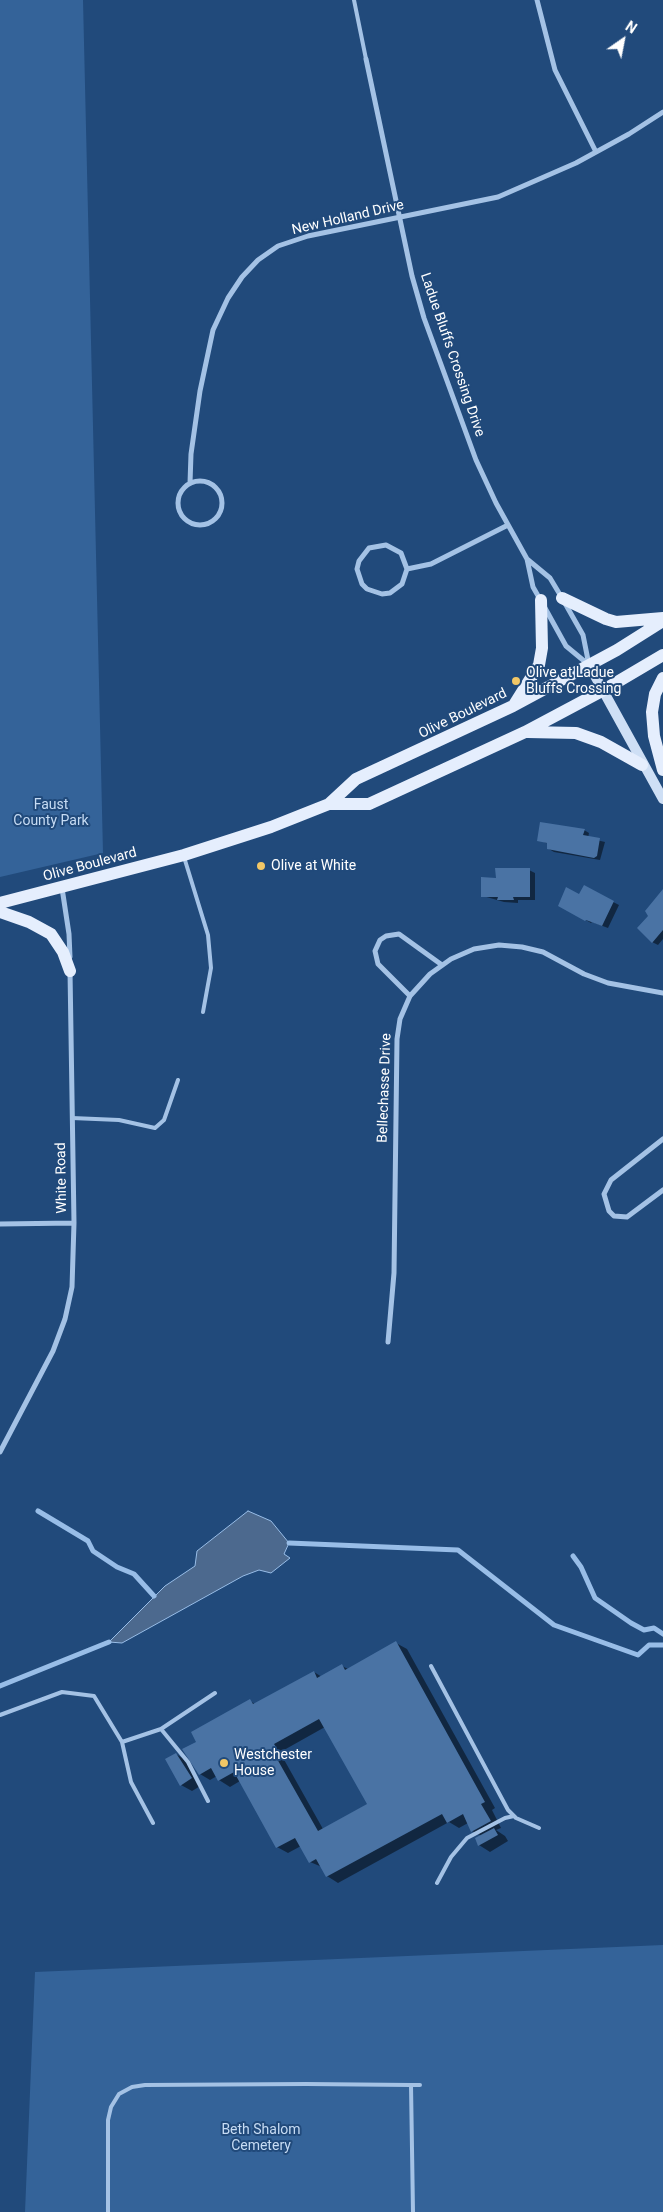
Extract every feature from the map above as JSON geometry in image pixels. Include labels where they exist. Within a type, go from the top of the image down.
[{"type":"main road","points":[[562,598],[616,622],[663,620]]},
{"type":"main road","points":[[513,706],[539,665],[542,648],[541,600]]},
{"type":"main road","name":"Olive Boulevard","points":[[0,903],[184,855],[271,827],[329,804],[356,779],[513,706],[589,665],[663,620]]},
{"type":"main road","name":"Olive Boulevard","points":[[329,804],[369,804],[525,732],[602,691],[663,655]]},
{"type":"main road","points":[[589,665],[663,799]]},
{"type":"main road","points":[[663,678],[655,694],[652,712],[654,736],[663,770]]},
{"type":"main road","points":[[525,732],[576,733],[601,742],[642,764]]},
{"type":"main road","points":[[0,912],[29,922],[51,934],[63,952],[70,971]]},
{"type":"street","points":[[537,0],[555,70],[596,152]]},
{"type":"street","name":"Ladue Bluffs Crossing Drive","points":[[366,58],[399,218],[424,318],[476,460],[527,559],[533,587],[566,646],[589,665]]},
{"type":"street","name":"New Holland Drive","points":[[190,483],[205,481],[217,489],[222,502],[219,515],[214,521],[200,526],[192,524],[181,515],[178,500],[180,493],[190,483],[191,454],[199,400],[213,330],[228,298],[242,276],[258,260],[278,246],[308,236],[498,197],[558,172],[629,134],[663,112]]},
{"type":"street","points":[[407,569],[431,564],[508,525]]},
{"type":"street","points":[[386,545],[400,553],[407,569],[406,577],[397,589],[382,594],[367,589],[362,584],[357,569],[359,561],[369,548],[386,545]]},
{"type":"street","name":"Ladue Bluffs Crossing Drive","points":[[527,559],[550,578],[562,598],[583,635],[589,665]]},
{"type":"street","name":"White Road","points":[[0,1452],[53,1351],[65,1319],[72,1287],[74,1223],[70,971],[69,934],[62,888]]},
{"type":"street","points":[[410,996],[378,964],[375,951],[380,940],[392,934],[399,934],[442,965]]},
{"type":"street","name":"Bellechasse Drive","points":[[388,1342],[394,1273],[396,1039],[400,1019],[410,996],[442,965],[474,949],[499,944],[543,952],[584,974],[608,983],[663,993]]},
{"type":"street","points":[[663,1139],[611,1180],[604,1194],[609,1211],[614,1216],[627,1217],[663,1190]]},
{"type":"street","points":[[0,1224],[74,1223]]},
{"type":"lane","name":"Ladue Bluffs Crossing Drive","points":[[354,0],[366,58]]},
{"type":"lane","points":[[184,855],[208,935],[211,968],[203,1012]]},
{"type":"lane","points":[[72,1118],[119,1120],[155,1128],[164,1120],[178,1080]]},
{"type":"lane","points":[[431,1666],[508,1810],[514,1816],[539,1828]]},
{"type":"lane","points":[[0,1715],[62,1692],[94,1696],[122,1742],[131,1782],[153,1823]]},
{"type":"lane","points":[[122,1742],[162,1729],[216,1693]]},
{"type":"lane","points":[[162,1729],[188,1762],[208,1800]]},
{"type":"lane","points":[[437,1883],[451,1857],[467,1838],[505,1818],[514,1816]]},
{"type":"lane","points":[[108,2212],[108,2120],[111,2107],[119,2094],[132,2087],[155,2084],[420,2085]]},
{"type":"lane","points":[[411,2085],[413,2212]]},
{"type":"green space","name":"Faust County Park","points":[[0,0],[83,0],[103,853],[0,877]]},
{"type":"green space","name":"Beth Shalom Cemetery","points":[[663,1945],[663,2212],[25,2212],[35,1972]]},
{"type":"shaded area","points":[[248,1511],[271,1521],[289,1543],[284,1554],[290,1558],[271,1573],[259,1570],[243,1576],[122,1643],[109,1642],[165,1586],[195,1566],[197,1551]]},
{"type":"building","points":[[540,822],[585,829],[583,835],[600,838],[597,856],[594,858],[547,849],[547,843],[537,841]]},
{"type":"building","points":[[495,868],[530,868],[530,897],[513,897],[514,900],[497,900],[498,897],[481,897],[481,877],[496,878]]},
{"type":"building","points":[[584,885],[614,901],[602,926],[585,921],[558,906],[566,887],[579,894]]},
{"type":"building","points":[[663,889],[663,930],[652,943],[637,928],[648,916],[645,911]]},
{"type":"building","name":"Westchester House","points":[[396,1641],[485,1802],[481,1804],[491,1821],[471,1832],[463,1814],[447,1823],[442,1814],[326,1877],[316,1859],[309,1863],[295,1838],[276,1848],[234,1772],[218,1781],[211,1768],[199,1775],[182,1749],[196,1742],[191,1732],[250,1699],[253,1704],[314,1671],[317,1678],[342,1664],[345,1670]],"holes":[[[319,1719],[367,1804],[318,1831],[272,1750],[276,1747],[274,1744]]]},
{"type":"building","points":[[176,1753],[192,1778],[180,1786],[165,1759]]},
{"type":"building","points":[[494,1828],[498,1835],[478,1846],[475,1838]]},
{"type":"waterway","points":[[38,1511],[88,1541],[93,1551],[117,1567],[134,1574],[154,1596]]},
{"type":"waterway","points":[[289,1543],[458,1550],[554,1625],[638,1655],[649,1645],[663,1645]]},
{"type":"waterway","points":[[573,1556],[581,1567],[595,1598],[644,1630],[654,1628],[663,1634]]},
{"type":"waterway","points":[[0,1686],[109,1642]]},
{"type":"place","name":"Olive at Ladue Bluffs Crossing","points":[[516,681]]},
{"type":"place","name":"Olive at White","points":[[261,866]]},
{"type":"place","name":"Westchester House","points":[[224,1763]]}]
